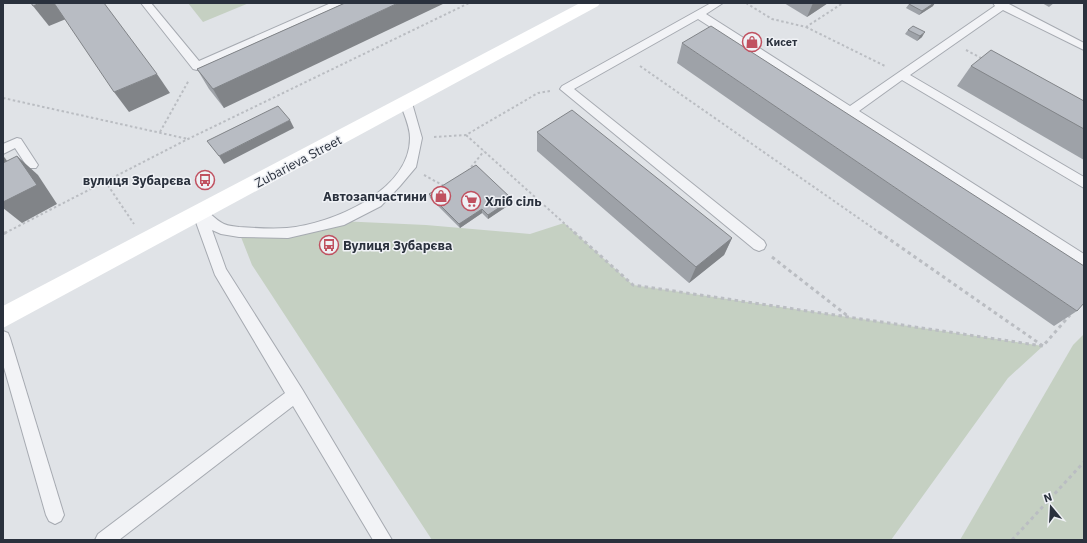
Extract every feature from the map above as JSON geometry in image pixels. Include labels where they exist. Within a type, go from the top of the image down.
[{"type":"street","name":"Zubarieva Street","points":[[3,318],[592,3]]},
{"type":"lane","points":[[146,3],[198,66],[340,3]]},
{"type":"lane","points":[[718,3],[566,89],[759,245]]},
{"type":"lane","points":[[850,112],[1001,4],[1084,47]]},
{"type":"lane","points":[[698,14],[1084,261]]},
{"type":"lane","points":[[902,74],[1084,183]]},
{"type":"lane","points":[[200,214],[221,229],[239,232],[288,233],[339,221],[376,202],[410,167],[416,138],[406,103]]},
{"type":"lane","points":[[3,149],[17,142],[32,165]]},
{"type":"lane","points":[[200,214],[220,271],[296,394],[383,540]]},
{"type":"lane","points":[[3,338],[55,515]]},
{"type":"lane","points":[[104,540],[296,394]]},
{"type":"lane","points":[[370,519],[371,540]]},
{"type":"path","points":[[3,234],[188,139],[469,3]]},
{"type":"path","points":[[746,3],[772,19],[806,27],[902,74]]},
{"type":"path","points":[[806,27],[843,3]]},
{"type":"path","points":[[950,41],[986,61]]},
{"type":"path","points":[[625,56],[1044,346]]},
{"type":"path","points":[[160,132],[179,95],[198,66]]},
{"type":"path","points":[[416,138],[466,135],[538,93],[566,89]]},
{"type":"path","points":[[3,98],[188,139]]},
{"type":"path","points":[[466,135],[633,285],[1044,346]]},
{"type":"path","points":[[464,176],[484,151]]},
{"type":"path","points":[[410,167],[444,186],[450,183]]},
{"type":"path","points":[[105,181],[137,229]]},
{"type":"path","points":[[759,245],[785,269],[850,317]]},
{"type":"path","points":[[1044,346],[1074,310]]},
{"type":"path","points":[[1012,540],[1084,462]]},
{"type":"green space","points":[[188,3],[249,3],[203,22]]},
{"type":"green space","points":[[339,221],[426,225],[530,234],[564,223],[633,285],[1043,346],[1008,378],[891,540],[432,540],[252,265],[239,232],[288,233]]},
{"type":"green space","points":[[1084,334],[1084,540],[960,540],[1073,345]]},
{"type":"building","points":[[31,3],[40,3],[33,6]]},
{"type":"building","points":[[54,3],[104,3],[157,74],[114,92]]},
{"type":"building","points":[[345,3],[398,3],[213,89],[197,69]]},
{"type":"building","points":[[934,3],[922,11],[909,4]]},
{"type":"building","points":[[711,26],[1084,266],[1084,303],[1077,311],[682,43]]},
{"type":"building","points":[[913,26],[925,32],[920,36],[908,30]]},
{"type":"building","points":[[991,50],[1084,101],[1084,129],[971,66]]},
{"type":"building","points":[[278,106],[290,120],[219,156],[207,141]]},
{"type":"building","points":[[572,110],[732,238],[696,267],[537,132]]},
{"type":"building","points":[[17,156],[37,185],[3,202],[3,163]]},
{"type":"building","name":"Хліб сіль","points":[[476,165],[512,199],[488,215],[482,209],[459,224],[429,194]]},
{"type":"place","name":"Кисет","points":[[752,42]]},
{"type":"place","name":"вулиця Зубарєва","points":[[205,180]]},
{"type":"place","name":"Автозапчастини","points":[[441,196]]},
{"type":"place","name":"Хліб сіль","points":[[471,201]]},
{"type":"place","name":"Вулиця Зубарєва","points":[[329,245]]}]
